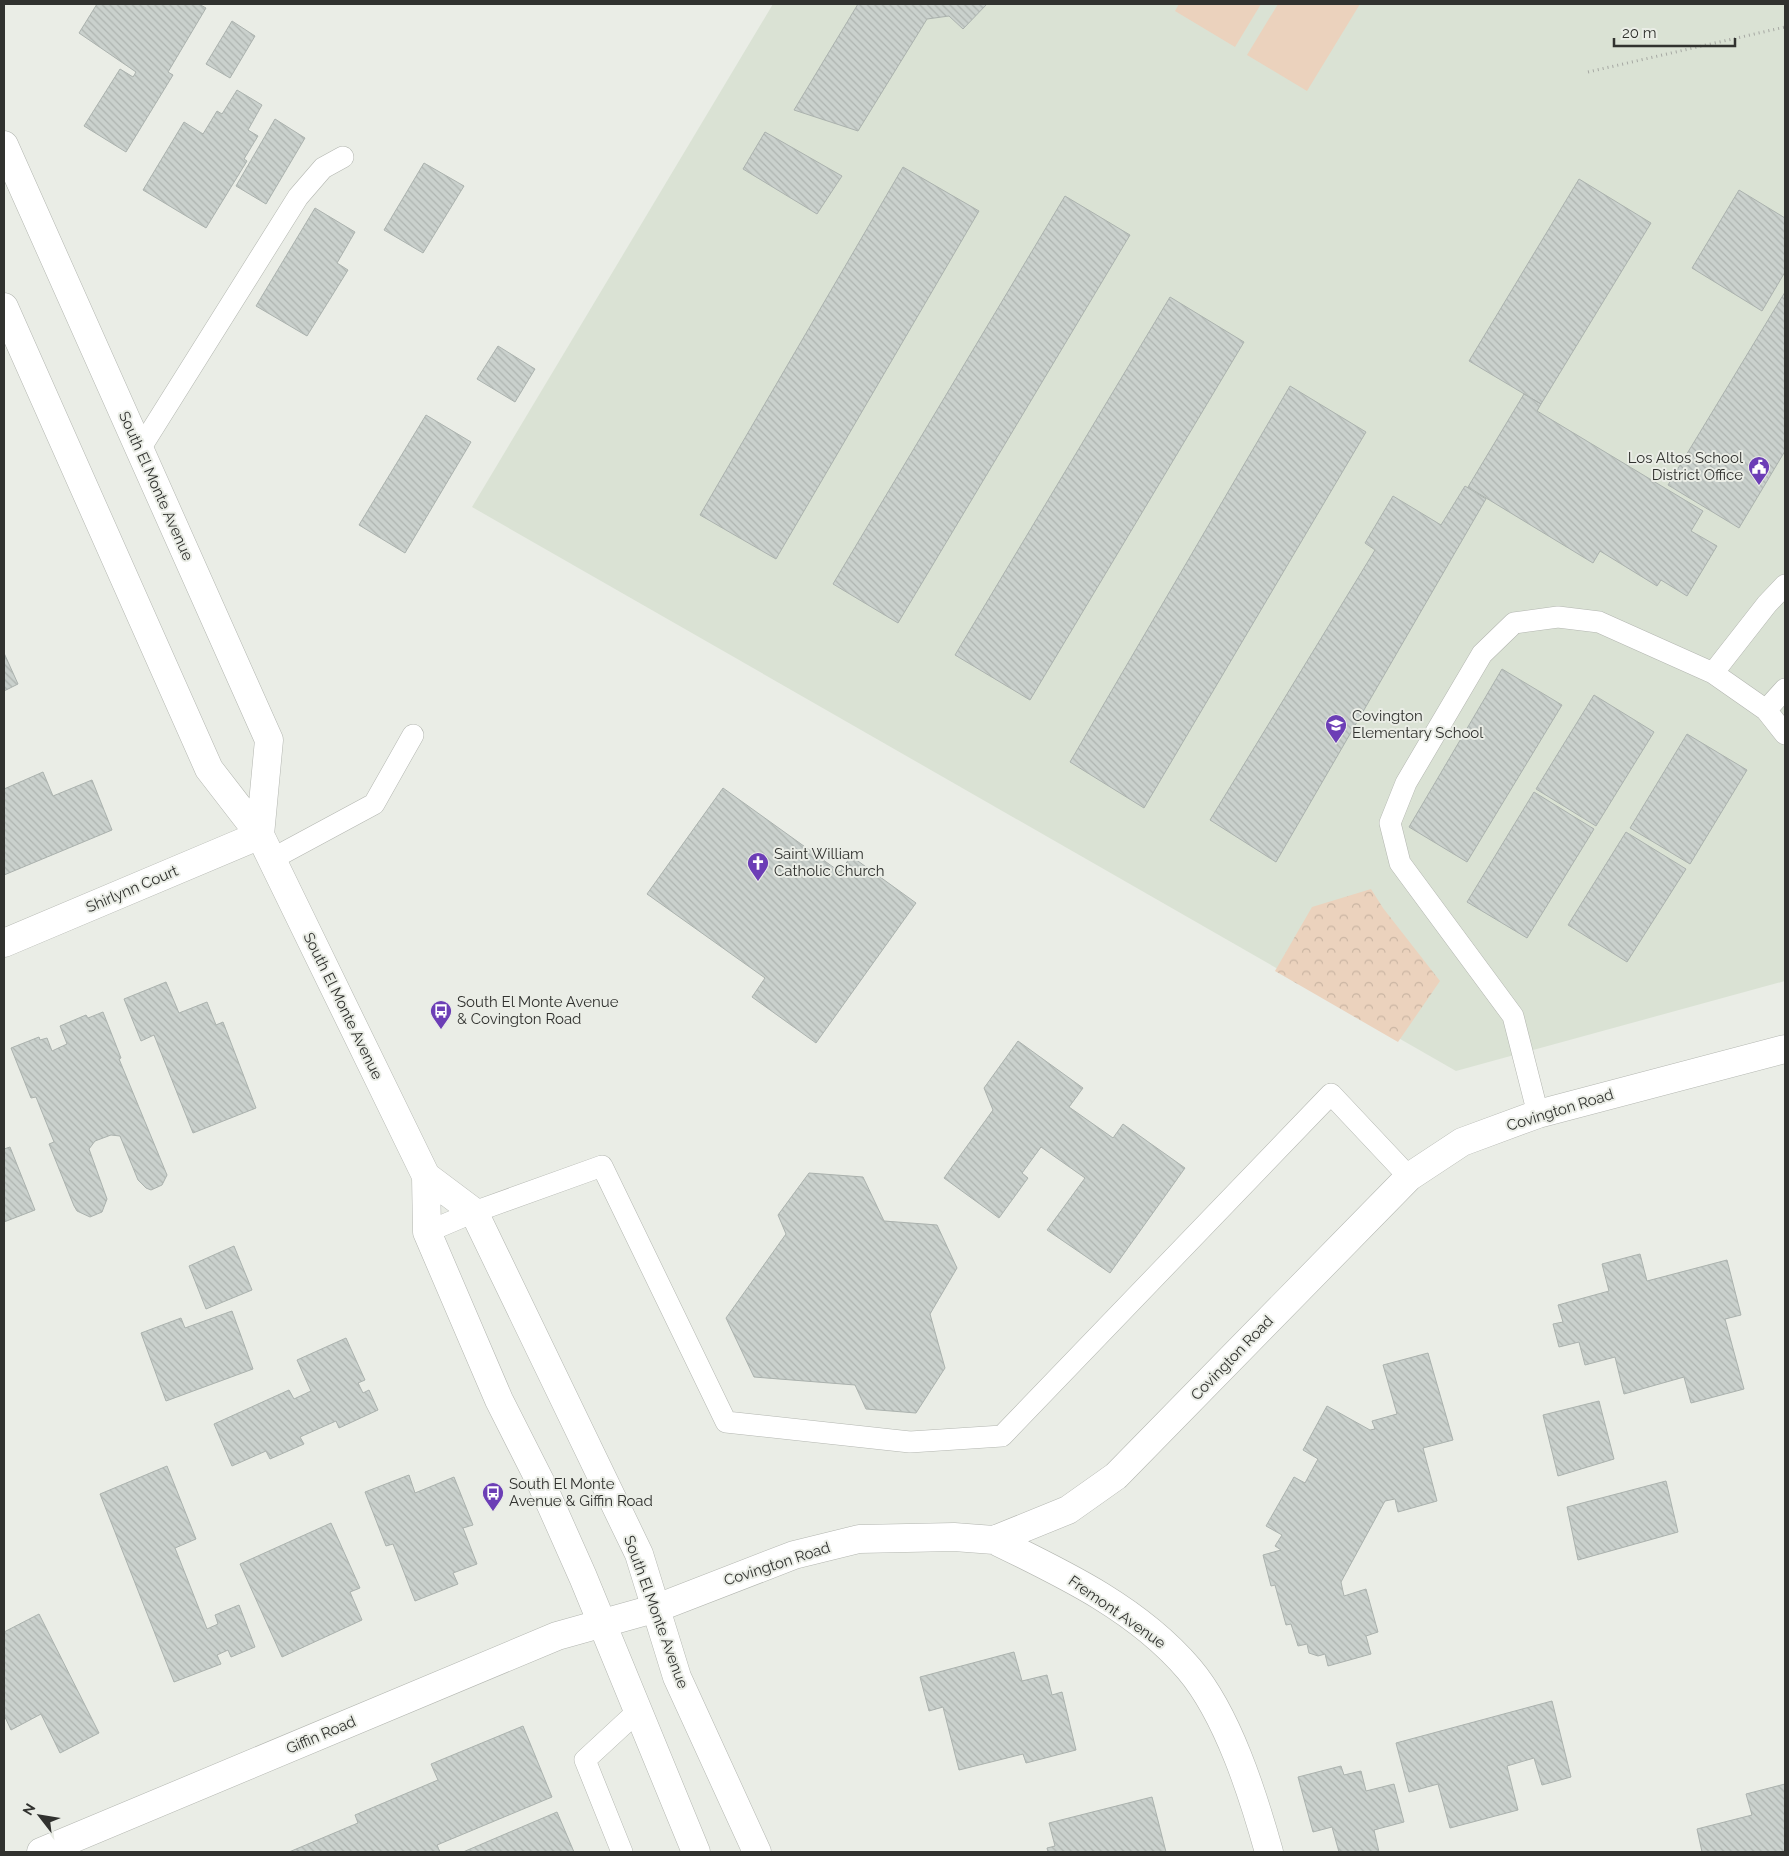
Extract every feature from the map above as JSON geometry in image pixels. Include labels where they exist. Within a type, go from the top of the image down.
[{"type":"main road","name":"South El Monte Avenue","points":[[4,145],[269,740],[260,835]]},
{"type":"main road","name":"South El Monte Avenue","points":[[4,307],[209,769],[260,835],[426,1176],[427,1232],[499,1400],[542,1487],[603,1624],[696,1852]]},
{"type":"main road","name":"Shirlynn Court","points":[[4,943],[260,835]]},
{"type":"main road","name":"Covington Road","points":[[603,1624],[657,1608],[794,1555],[859,1538],[945,1537],[994,1540],[1068,1510],[1116,1476],[1409,1177],[1462,1142],[1538,1114],[1785,1049]]},
{"type":"main road","name":"South El Monte Avenue","points":[[426,1176],[474,1212],[638,1554],[657,1608],[677,1677],[757,1852]]},
{"type":"main road","name":"Fremont Avenue","points":[[994,1540],[1078,1581],[1152,1633],[1190,1670],[1222,1719],[1258,1811],[1269,1852]]},
{"type":"main road","name":"Giffin Road","points":[[41,1852],[557,1636],[603,1624]]},
{"type":"lane","points":[[140,449],[298,197],[323,168],[343,157]]},
{"type":"lane","points":[[1713,673],[1767,604],[1785,585]]},
{"type":"lane","points":[[1538,1114],[1513,1016],[1441,922],[1400,863],[1390,823],[1406,783],[1482,654],[1514,623],[1558,617],[1599,622],[1713,673],[1766,710],[1785,734]]},
{"type":"lane","points":[[1766,710],[1785,690]]},
{"type":"lane","points":[[272,859],[374,804],[413,735]]},
{"type":"lane","points":[[427,1232],[474,1212],[602,1166],[726,1422],[910,1442],[1002,1436],[1331,1094],[1409,1177]]},
{"type":"lane","points":[[622,1852],[585,1760],[638,1711]]},
{"type":"path","points":[[1588,72],[1785,27]]},
{"type":"shaded area","name":"Covington Elementary School","points":[[773,4],[1785,4],[1785,981],[1456,1071],[472,507]]},
{"type":"green space","points":[[1179,4],[1261,4],[1235,47],[1175,11]]},
{"type":"green space","points":[[1278,4],[1360,4],[1307,91],[1247,55]]},
{"type":"green space","points":[[1371,889],[1383,908],[1440,981],[1398,1042],[1275,971],[1312,907]]},
{"type":"building","points":[[97,4],[199,4],[206,8],[168,72],[173,75],[126,152],[84,126],[120,69],[133,77],[136,72],[79,33]]},
{"type":"building","points":[[858,4],[987,4],[963,29],[949,16],[927,19],[858,131],[794,110]]},
{"type":"building","points":[[232,21],[255,36],[230,78],[206,64]]},
{"type":"building","points":[[237,90],[262,105],[248,130],[258,136],[244,159],[247,161],[206,228],[143,190],[184,122],[203,134],[217,111],[222,114]]},
{"type":"building","points":[[275,119],[305,138],[266,204],[236,186]]},
{"type":"building","points":[[765,132],[842,176],[817,214],[743,169]]},
{"type":"building","points":[[424,163],[464,186],[423,253],[384,230]]},
{"type":"building","points":[[903,167],[979,211],[776,559],[700,515]]},
{"type":"building","points":[[1579,179],[1651,223],[1541,404],[1469,361]]},
{"type":"building","points":[[1739,190],[1785,218],[1785,272],[1762,311],[1692,268]]},
{"type":"building","points":[[1065,196],[1130,235],[898,623],[833,584]]},
{"type":"building","points":[[315,208],[355,232],[337,263],[348,270],[307,336],[256,306]]},
{"type":"building","points":[[1785,292],[1785,451],[1739,528],[1668,485]]},
{"type":"building","points":[[1170,297],[1244,342],[1030,700],[955,655]]},
{"type":"building","points":[[498,346],[535,369],[515,402],[477,379]]},
{"type":"building","points":[[1290,386],[1366,432],[1144,808],[1070,762]]},
{"type":"building","points":[[1524,394],[1541,404],[1537,411],[1703,511],[1691,531],[1717,546],[1687,596],[1661,580],[1657,586],[1600,551],[1593,563],[1468,487]]},
{"type":"building","points":[[426,415],[471,442],[405,553],[359,525]]},
{"type":"building","points":[[1465,486],[1486,499],[1276,862],[1210,820],[1375,550],[1365,543],[1393,496],[1441,525]]},
{"type":"building","points":[[4,653],[18,684],[4,691]]},
{"type":"building","points":[[1502,669],[1562,705],[1467,862],[1409,827]]},
{"type":"building","points":[[1594,695],[1654,732],[1596,826],[1536,789]]},
{"type":"building","points":[[1687,734],[1747,770],[1690,864],[1630,828]]},
{"type":"building","points":[[43,772],[53,796],[92,780],[112,830],[4,875],[4,789]]},
{"type":"building","points":[[723,788],[840,872],[851,856],[916,903],[816,1043],[752,997],[765,978],[647,894]]},
{"type":"building","points":[[1534,792],[1594,829],[1527,938],[1467,902]]},
{"type":"building","points":[[1626,832],[1686,869],[1627,962],[1568,925]]},
{"type":"building","points":[[166,982],[179,1013],[207,1002],[216,1025],[223,1022],[256,1108],[193,1133],[154,1035],[141,1041],[124,999]]},
{"type":"building","points":[[103,1012],[121,1058],[119,1059],[167,1175],[162,1185],[151,1190],[146,1188],[138,1180],[120,1136],[111,1135],[95,1141],[89,1149],[107,1199],[102,1212],[90,1217],[77,1211],[74,1206],[49,1144],[54,1142],[36,1097],[31,1098],[11,1048],[39,1037],[40,1040],[47,1038],[52,1051],[67,1044],[60,1026],[86,1015],[88,1018]]},
{"type":"building","points":[[1018,1041],[1083,1088],[1069,1107],[1113,1138],[1123,1124],[1185,1168],[1110,1273],[1047,1230],[1085,1178],[1041,1147],[1022,1173],[1028,1178],[999,1218],[944,1178],[993,1110],[984,1088]]},
{"type":"building","points":[[10,1147],[35,1210],[4,1222],[4,1149]]},
{"type":"building","points":[[809,1173],[863,1177],[884,1221],[937,1225],[957,1268],[930,1314],[945,1368],[916,1413],[866,1409],[855,1385],[754,1377],[726,1318],[786,1234],[778,1215]]},
{"type":"building","points":[[234,1246],[252,1290],[206,1309],[189,1266]]},
{"type":"building","points":[[1640,1254],[1647,1281],[1727,1260],[1741,1315],[1725,1319],[1744,1389],[1691,1403],[1684,1377],[1624,1394],[1615,1357],[1585,1365],[1579,1342],[1559,1347],[1553,1324],[1563,1322],[1558,1305],[1609,1291],[1602,1264]]},
{"type":"building","points":[[232,1311],[253,1369],[166,1401],[141,1333],[181,1318],[185,1328]]},
{"type":"building","points":[[346,1338],[365,1380],[358,1383],[363,1393],[369,1390],[378,1410],[339,1428],[336,1421],[300,1437],[304,1444],[270,1459],[266,1451],[232,1466],[214,1424],[289,1390],[294,1399],[311,1391],[297,1360]]},
{"type":"building","points":[[1428,1353],[1453,1440],[1423,1448],[1437,1501],[1398,1512],[1395,1499],[1385,1501],[1341,1582],[1344,1596],[1366,1589],[1378,1632],[1366,1636],[1371,1654],[1328,1666],[1325,1654],[1318,1656],[1309,1653],[1307,1644],[1298,1646],[1291,1624],[1286,1625],[1275,1585],[1271,1586],[1263,1555],[1281,1550],[1275,1546],[1282,1535],[1266,1526],[1294,1477],[1305,1483],[1318,1459],[1303,1450],[1327,1406],[1370,1430],[1375,1429],[1372,1421],[1397,1414],[1383,1365]]},
{"type":"building","points":[[1599,1401],[1614,1459],[1558,1476],[1543,1415]]},
{"type":"building","points":[[167,1466],[196,1539],[175,1548],[207,1629],[218,1624],[215,1615],[239,1605],[255,1647],[231,1657],[228,1650],[217,1655],[221,1664],[174,1682],[100,1494]]},
{"type":"building","points":[[409,1475],[415,1493],[454,1477],[473,1525],[463,1528],[477,1564],[453,1573],[458,1584],[415,1601],[393,1544],[386,1546],[365,1492]]},
{"type":"building","points":[[1666,1481],[1678,1532],[1578,1560],[1567,1507]]},
{"type":"building","points":[[331,1523],[360,1588],[350,1592],[362,1620],[282,1657],[240,1564]]},
{"type":"building","points":[[39,1614],[99,1733],[60,1753],[41,1714],[11,1730],[4,1715],[4,1632]]},
{"type":"building","points":[[1014,1652],[1022,1681],[1047,1675],[1052,1695],[1062,1692],[1076,1750],[1026,1763],[1023,1754],[959,1770],[943,1707],[929,1711],[920,1677]]},
{"type":"building","points":[[1552,1701],[1571,1777],[1542,1785],[1534,1758],[1507,1766],[1518,1810],[1450,1828],[1438,1784],[1409,1792],[1396,1743]]},
{"type":"building","points":[[523,1726],[552,1797],[437,1845],[440,1852],[289,1852],[358,1823],[355,1815],[438,1780],[431,1764]]},
{"type":"building","points":[[1341,1766],[1344,1775],[1361,1771],[1366,1791],[1394,1784],[1404,1822],[1374,1830],[1379,1852],[1339,1852],[1332,1827],[1313,1832],[1298,1777]]},
{"type":"building","points":[[1785,1784],[1785,1852],[1702,1852],[1697,1829],[1752,1815],[1746,1794]]},
{"type":"building","points":[[1152,1797],[1166,1852],[1048,1852],[1047,1848],[1055,1846],[1049,1823]]},
{"type":"building","points":[[557,1812],[574,1852],[463,1852]]},
{"type":"place","name":"Los Altos School District Office","points":[[1759,486]]},
{"type":"place","name":"Covington Elementary School","points":[[1336,744]]},
{"type":"place","name":"Saint William Catholic Church","points":[[758,882]]},
{"type":"place","name":"South El Monte Avenue & Covington Road","points":[[441,1030]]},
{"type":"place","name":"South El Monte Avenue & Giffin Road","points":[[493,1512]]}]
